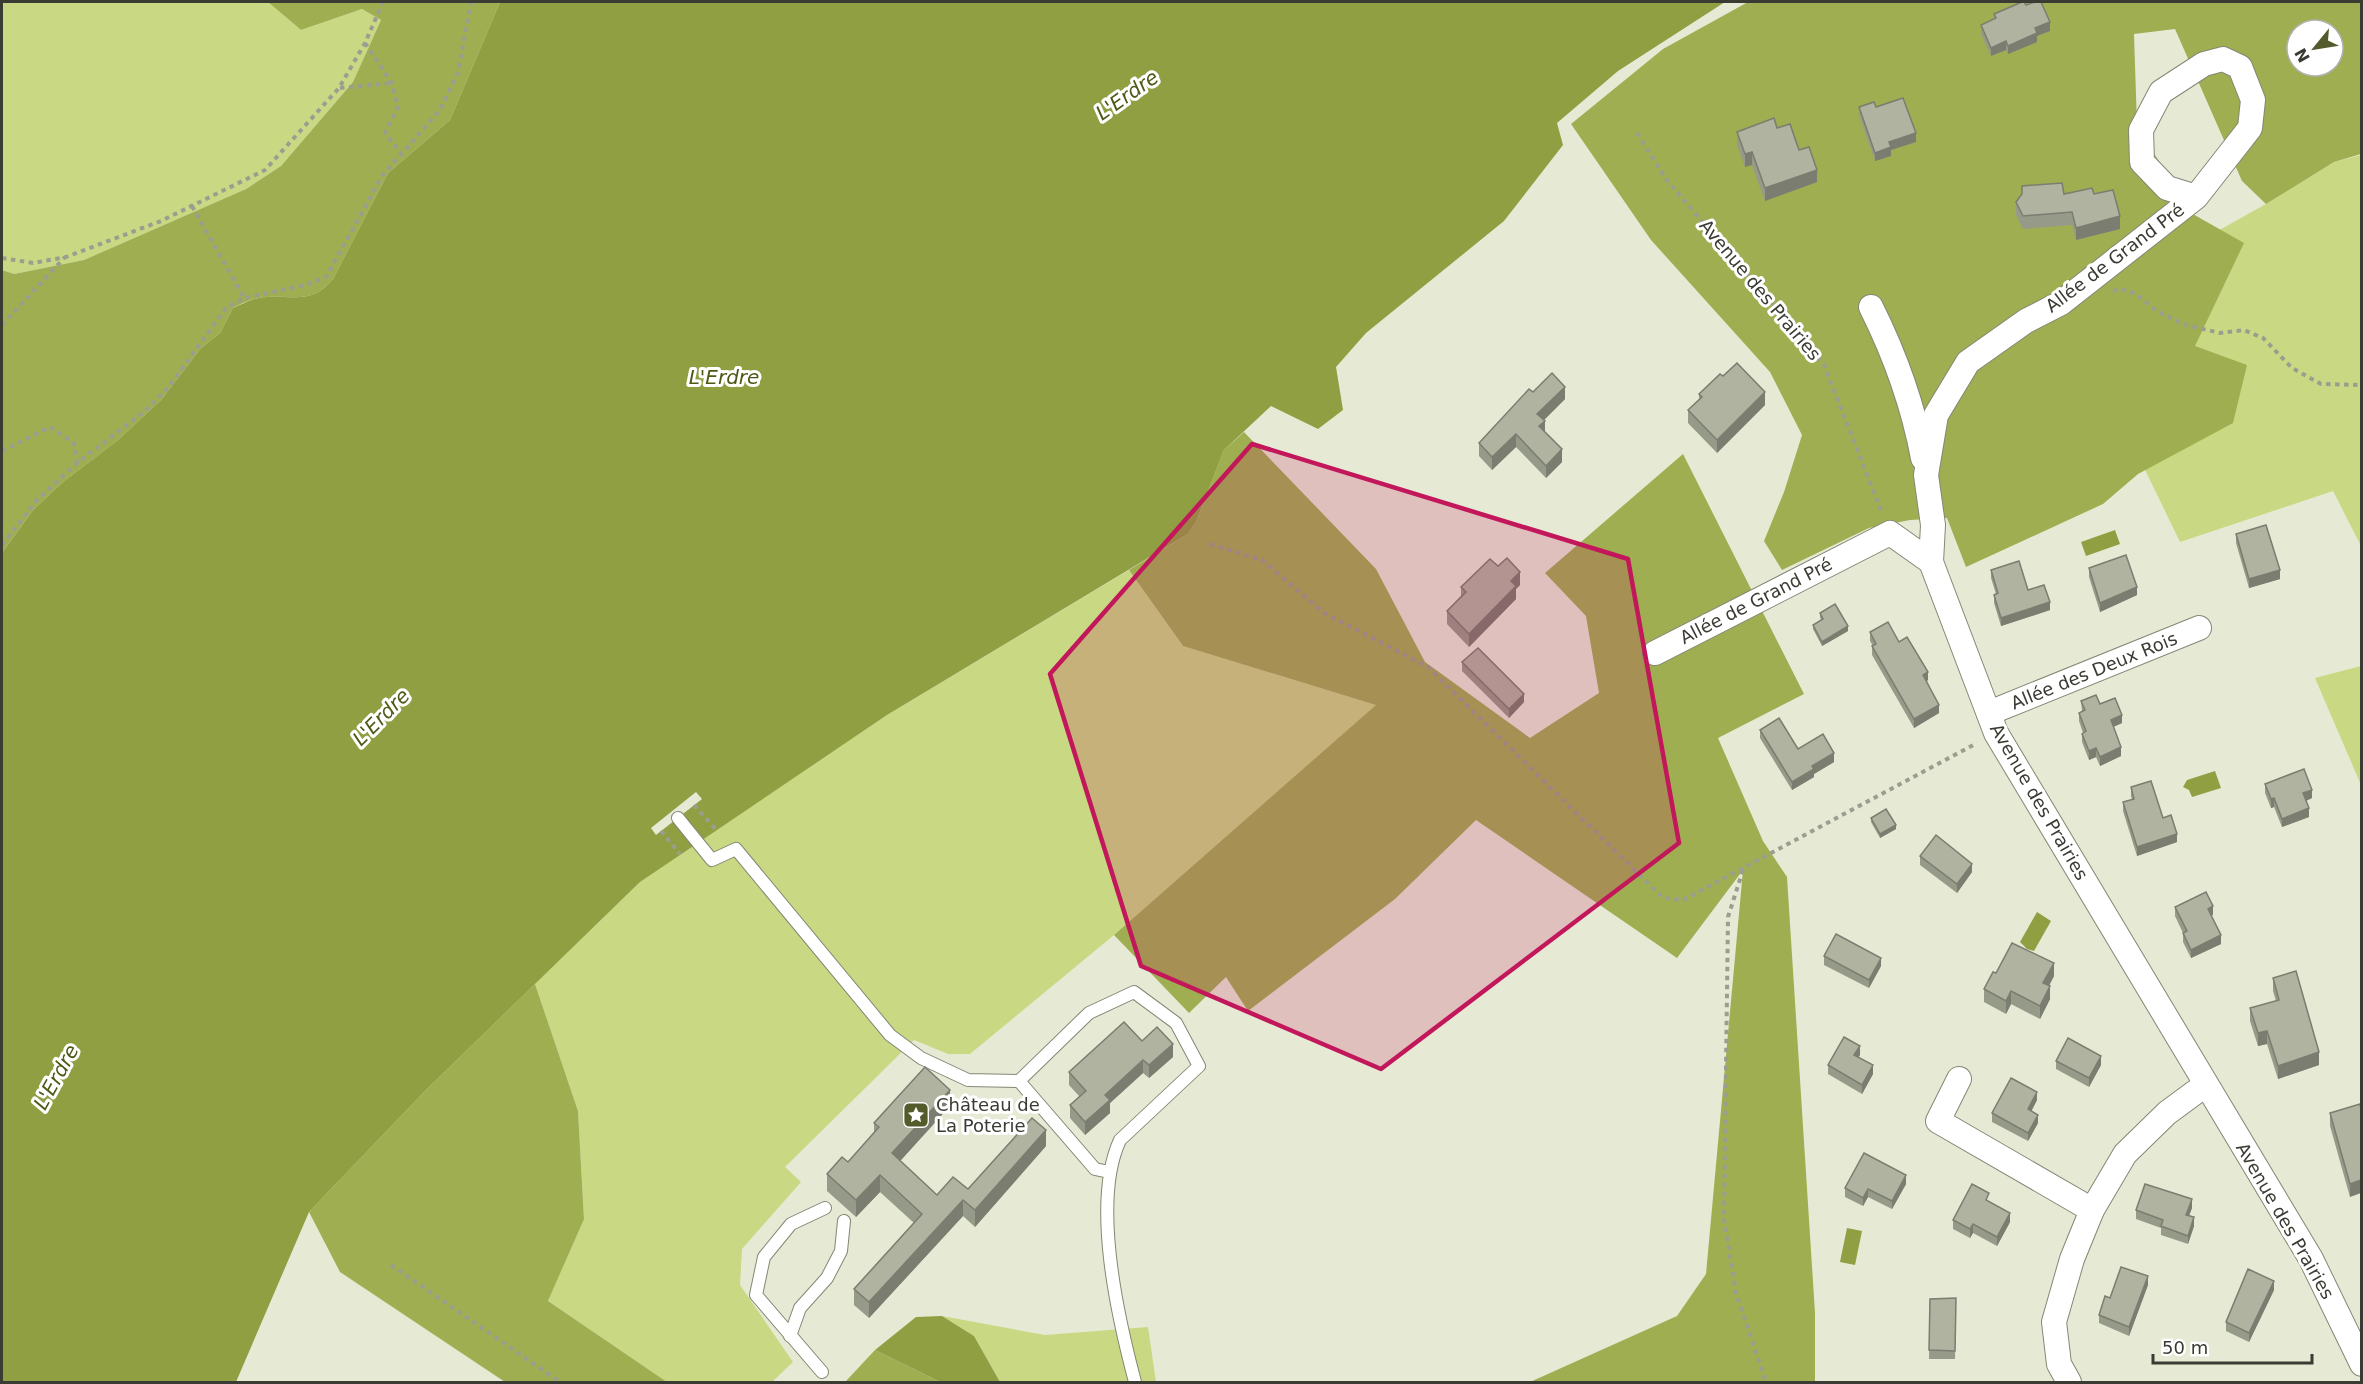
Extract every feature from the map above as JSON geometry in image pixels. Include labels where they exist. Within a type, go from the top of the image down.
[{"type":"street","name":"Allée de Grand Pré","points":[[1931,562],[1933,525],[1926,475],[1936,415],[1968,362],[2026,321],[2061,303],[2196,196],[2250,128],[2253,100],[2240,67],[2223,59],[2204,63],[2161,92],[2141,130],[2142,162],[2168,188],[2196,196]]},
{"type":"street","points":[[1871,307],[1892,349],[1917,427],[1926,475]]},
{"type":"street","points":[[1890,533],[1931,562]]},
{"type":"street","name":"Allée de Grand Pré","points":[[1655,653],[1890,533]]},
{"type":"street","name":"Avenue des Prairies","points":[[1931,562],[1993,723],[2205,1085],[2311,1259],[2361,1364]]},
{"type":"street","name":"Allée des Deux Rois","points":[[1993,723],[2199,628]]},
{"type":"street","points":[[1959,1079],[1938,1121],[2092,1210]]},
{"type":"street","points":[[2069,1383],[2059,1364],[2054,1322],[2072,1259],[2092,1210],[2125,1154],[2167,1113],[2205,1085]]},
{"type":"lane","points":[[678,818],[712,860],[736,849],[890,1035],[921,1058],[968,1080],[1019,1081],[1089,1013],[1134,992],[1176,1023],[1199,1066],[1120,1140],[1110,1172],[1108,1239],[1113,1279],[1135,1383]]},
{"type":"lane","points":[[1019,1081],[1095,1169],[1110,1172]]},
{"type":"lane","points":[[822,1372],[756,1295],[764,1257],[791,1224],[825,1208]]},
{"type":"lane","points":[[790,1336],[800,1308],[827,1278],[841,1251],[844,1221]]},
{"type":"path","points":[[2,258],[33,263],[66,257],[161,221],[265,170],[339,88],[365,43],[383,2]]},
{"type":"path","points":[[2,545],[37,500],[77,463],[145,411],[168,388],[226,308],[244,298],[305,285],[326,276],[382,176],[440,110],[458,72],[471,2]]},
{"type":"path","points":[[365,43],[392,83],[398,107],[385,133],[401,153]]},
{"type":"path","points":[[339,88],[392,83]]},
{"type":"path","name":"Avenue des Prairies","points":[[1637,133],[1666,179],[1824,365],[1890,533]]},
{"type":"path","points":[[192,206],[244,298]]},
{"type":"path","points":[[2,325],[66,257]]},
{"type":"path","points":[[2111,292],[2121,289],[2136,294],[2158,312],[2186,325],[2220,333],[2244,330],[2263,338],[2292,368],[2321,384],[2344,382],[2361,385]]},
{"type":"path","points":[[2,451],[50,427],[74,443],[77,463]]},
{"type":"path","points":[[1210,544],[1262,560],[1324,613],[1428,667],[1663,898],[1683,900],[1743,869],[1993,723]]},
{"type":"path","points":[[694,805],[717,831]]},
{"type":"path","points":[[661,831],[680,854]]},
{"type":"path","points":[[1743,869],[1728,917],[1724,1219],[1736,1293],[1766,1383]]},
{"type":"path","points":[[391,1265],[560,1383]]},
{"type":"highlighted area","points":[[1252,444],[1628,559],[1679,843],[1381,1069],[1141,966],[1050,674]]},
{"type":"shaded area","points":[[2,2],[268,2],[301,30],[362,9],[381,20],[353,82],[281,166],[246,189],[84,260],[14,274],[2,270]]},
{"type":"shaded area","points":[[268,2],[500,2],[450,120],[388,173],[333,279],[324,288],[308,296],[259,298],[233,308],[220,333],[201,348],[161,400],[118,440],[63,482],[33,510],[2,553],[2,270],[14,274],[84,260],[246,189],[281,166],[353,82],[381,20],[362,9],[301,30]]},
{"type":"shaded area","points":[[1748,2],[2361,2],[2361,154],[2334,162],[2266,204],[2242,181],[2175,29],[2134,34],[2137,126],[2191,213],[2244,243],[2195,346],[2247,365],[2233,423],[2138,474],[2103,504],[1966,567],[1947,518],[1910,520],[1869,528],[1782,570],[1764,541],[1784,492],[1802,435],[1770,372],[1651,240],[1571,124],[1663,49]]},
{"type":"shaded area","points":[[2361,155],[2361,546],[2333,491],[2180,542],[2134,447],[2064,317],[2266,204],[2334,162]]},
{"type":"shaded area","points":[[1244,432],[1376,569],[1425,662],[1530,738],[1599,693],[1586,616],[1545,573],[1683,454],[1804,694],[1718,738],[1763,841],[1787,877],[1815,1313],[1815,1382],[1530,1382],[1677,1316],[1706,1274],[1743,870],[1677,958],[1476,820],[1395,899],[1248,1011],[1226,977],[1189,1013],[1114,935],[1376,705],[1183,646],[1129,570],[1188,534],[1196,522],[1224,450]]},
{"type":"shaded area","points":[[1129,570],[1183,646],[1377,705],[1114,935],[970,1054],[948,1054],[914,1040],[785,1167],[801,1182],[742,1249],[740,1285],[793,1362],[772,1382],[667,1382],[548,1301],[584,1218],[578,1111],[535,984],[640,882],[680,854],[887,715]]},
{"type":"shaded area","points":[[2362,666],[2361,785],[2315,678]]},
{"type":"shaded area","points":[[535,984],[578,1111],[584,1219],[548,1301],[667,1382],[505,1382],[340,1272],[309,1212],[426,1090]]},
{"type":"shaded area","points":[[942,1316],[1045,1335],[1148,1327],[1156,1382],[1000,1382],[974,1336]]},
{"type":"shaded area","points":[[875,1350],[940,1382],[846,1381]]},
{"type":"water","name":"L'Erdre","points":[[500,2],[1725,2],[1618,71],[1557,123],[1563,145],[1504,221],[1366,333],[1336,367],[1343,410],[1318,429],[1271,406],[1224,450],[1196,522],[1188,534],[887,715],[640,882],[426,1090],[309,1212],[236,1382],[2,1382],[2,553],[33,510],[63,482],[118,440],[161,400],[201,348],[220,333],[233,308],[259,298],[308,296],[324,288],[333,279],[388,173],[450,120]]},
{"type":"water","points":[[2115,530],[2120,544],[2086,556],[2081,542]]},
{"type":"water","points":[[2215,771],[2221,788],[2192,797],[2189,790],[2183,787],[2187,780]]},
{"type":"water","points":[[2037,912],[2051,921],[2034,951],[2027,949],[2020,942]]},
{"type":"water","points":[[1847,1228],[1862,1231],[1855,1265],[1840,1262]]},
{"type":"water","points":[[942,1316],[974,1336],[1000,1382],[940,1382],[875,1350],[916,1317]]},
{"type":"pier","points":[[696,792],[702,799],[656,835],[651,828]]},
{"type":"building","points":[[2022,2],[2026,5],[2041,2],[2050,22],[2035,28],[2037,33],[2008,46],[2006,41],[1991,48],[1981,25],[1996,18],[1994,14]]},
{"type":"building","points":[[1903,98],[1916,133],[1889,142],[1891,147],[1875,153],[1859,107],[1874,102],[1876,107]]},
{"type":"building","points":[[1774,118],[1777,128],[1790,124],[1799,150],[1809,147],[1817,170],[1765,188],[1752,152],[1745,154],[1737,132]]},
{"type":"building","points":[[2062,183],[2064,194],[2092,188],[2094,194],[2113,190],[2120,216],[2076,228],[2072,212],[2023,216],[2016,202],[2022,194],[2022,186]]},
{"type":"building","points":[[1737,363],[1765,392],[1717,440],[1688,410],[1702,397],[1699,394],[1720,374],[1723,376]]},
{"type":"building","points":[[1552,373],[1565,387],[1537,414],[1545,421],[1539,426],[1562,449],[1546,466],[1516,434],[1492,457],[1479,443],[1529,389],[1533,392]]},
{"type":"building","points":[[2266,525],[2280,570],[2249,579],[2236,534]]},
{"type":"building","points":[[2126,555],[2137,587],[2100,603],[2089,568]]},
{"type":"building","points":[[1507,558],[1520,572],[1511,581],[1516,586],[1469,634],[1447,611],[1466,592],[1461,587],[1490,559],[1498,566]]},
{"type":"building","points":[[2019,561],[2028,590],[2044,585],[2050,602],[2001,618],[1994,595],[1998,593],[1991,570]]},
{"type":"building","points":[[1835,604],[1848,626],[1822,642],[1813,625],[1823,619],[1820,613]]},
{"type":"building","points":[[1888,622],[1899,642],[1907,637],[1928,672],[1923,675],[1939,705],[1914,719],[1872,646],[1876,644],[1870,632]]},
{"type":"building","points":[[1478,648],[1524,694],[1509,709],[1462,662]]},
{"type":"building","points":[[2096,695],[2100,704],[2115,698],[2122,715],[2111,720],[2121,747],[2100,757],[2096,748],[2089,751],[2082,734],[2086,731],[2079,713],[2085,710],[2081,701]]},
{"type":"building","points":[[1779,718],[1798,749],[1823,734],[1834,753],[1812,766],[1814,769],[1792,782],[1760,730]]},
{"type":"building","points":[[2304,769],[2312,790],[2303,793],[2309,808],[2282,819],[2274,798],[2271,799],[2265,784]]},
{"type":"building","points":[[2151,781],[2163,818],[2171,815],[2177,834],[2137,847],[2123,802],[2134,799],[2131,787]]},
{"type":"building","points":[[1886,809],[1896,825],[1880,834],[1871,818]]},
{"type":"building","points":[[1936,835],[1972,864],[1957,884],[1920,856]]},
{"type":"building","points":[[2206,892],[2213,906],[2208,909],[2221,935],[2191,950],[2183,933],[2187,931],[2175,907]]},
{"type":"building","points":[[1836,934],[1881,958],[1869,980],[1824,956]]},
{"type":"building","points":[[2012,943],[2054,963],[2043,983],[2050,986],[2040,1006],[2011,991],[2006,1001],[1984,989],[1993,972],[1996,973]]},
{"type":"building","points":[[2296,971],[2319,1052],[2278,1066],[2267,1031],[2258,1033],[2250,1008],[2279,1000],[2273,978]]},
{"type":"building","points":[[1124,1022],[1142,1041],[1157,1027],[1173,1044],[1149,1065],[1143,1060],[1105,1095],[1110,1100],[1085,1122],[1070,1105],[1086,1091],[1069,1072]]},
{"type":"building","points":[[1844,1037],[1860,1046],[1854,1055],[1873,1065],[1862,1085],[1828,1065]]},
{"type":"building","points":[[2068,1038],[2101,1056],[2089,1078],[2056,1061]]},
{"type":"building","points":[[925,1067],[950,1090],[892,1153],[937,1195],[953,1177],[968,1189],[1032,1118],[1046,1130],[975,1210],[963,1200],[869,1302],[854,1289],[922,1214],[880,1175],[856,1200],[827,1174],[842,1157],[848,1162],[879,1127],[874,1123]]},
{"type":"building","points":[[2011,1078],[2037,1092],[2028,1109],[2038,1115],[2028,1133],[1992,1113]]},
{"type":"building","points":[[2360,1104],[2361,1180],[2350,1184],[2330,1113]]},
{"type":"building","points":[[1864,1153],[1906,1175],[1892,1201],[1868,1189],[1863,1198],[1845,1188]]},
{"type":"building","points":[[1972,1184],[1989,1193],[1986,1200],[2010,1213],[1997,1237],[1973,1224],[1970,1229],[1953,1220]]},
{"type":"building","points":[[2145,1184],[2192,1199],[2186,1215],[2194,1217],[2188,1236],[2161,1226],[2163,1220],[2136,1210]]},
{"type":"building","points":[[2121,1267],[2148,1276],[2129,1327],[2099,1315],[2105,1296],[2110,1298]]},
{"type":"building","points":[[2248,1269],[2274,1281],[2249,1333],[2226,1322]]},
{"type":"building","points":[[1956,1298],[1955,1351],[1929,1350],[1930,1299]]},
{"type":"place","name":"Château de La Poterie","points":[[916,1115]]}]
